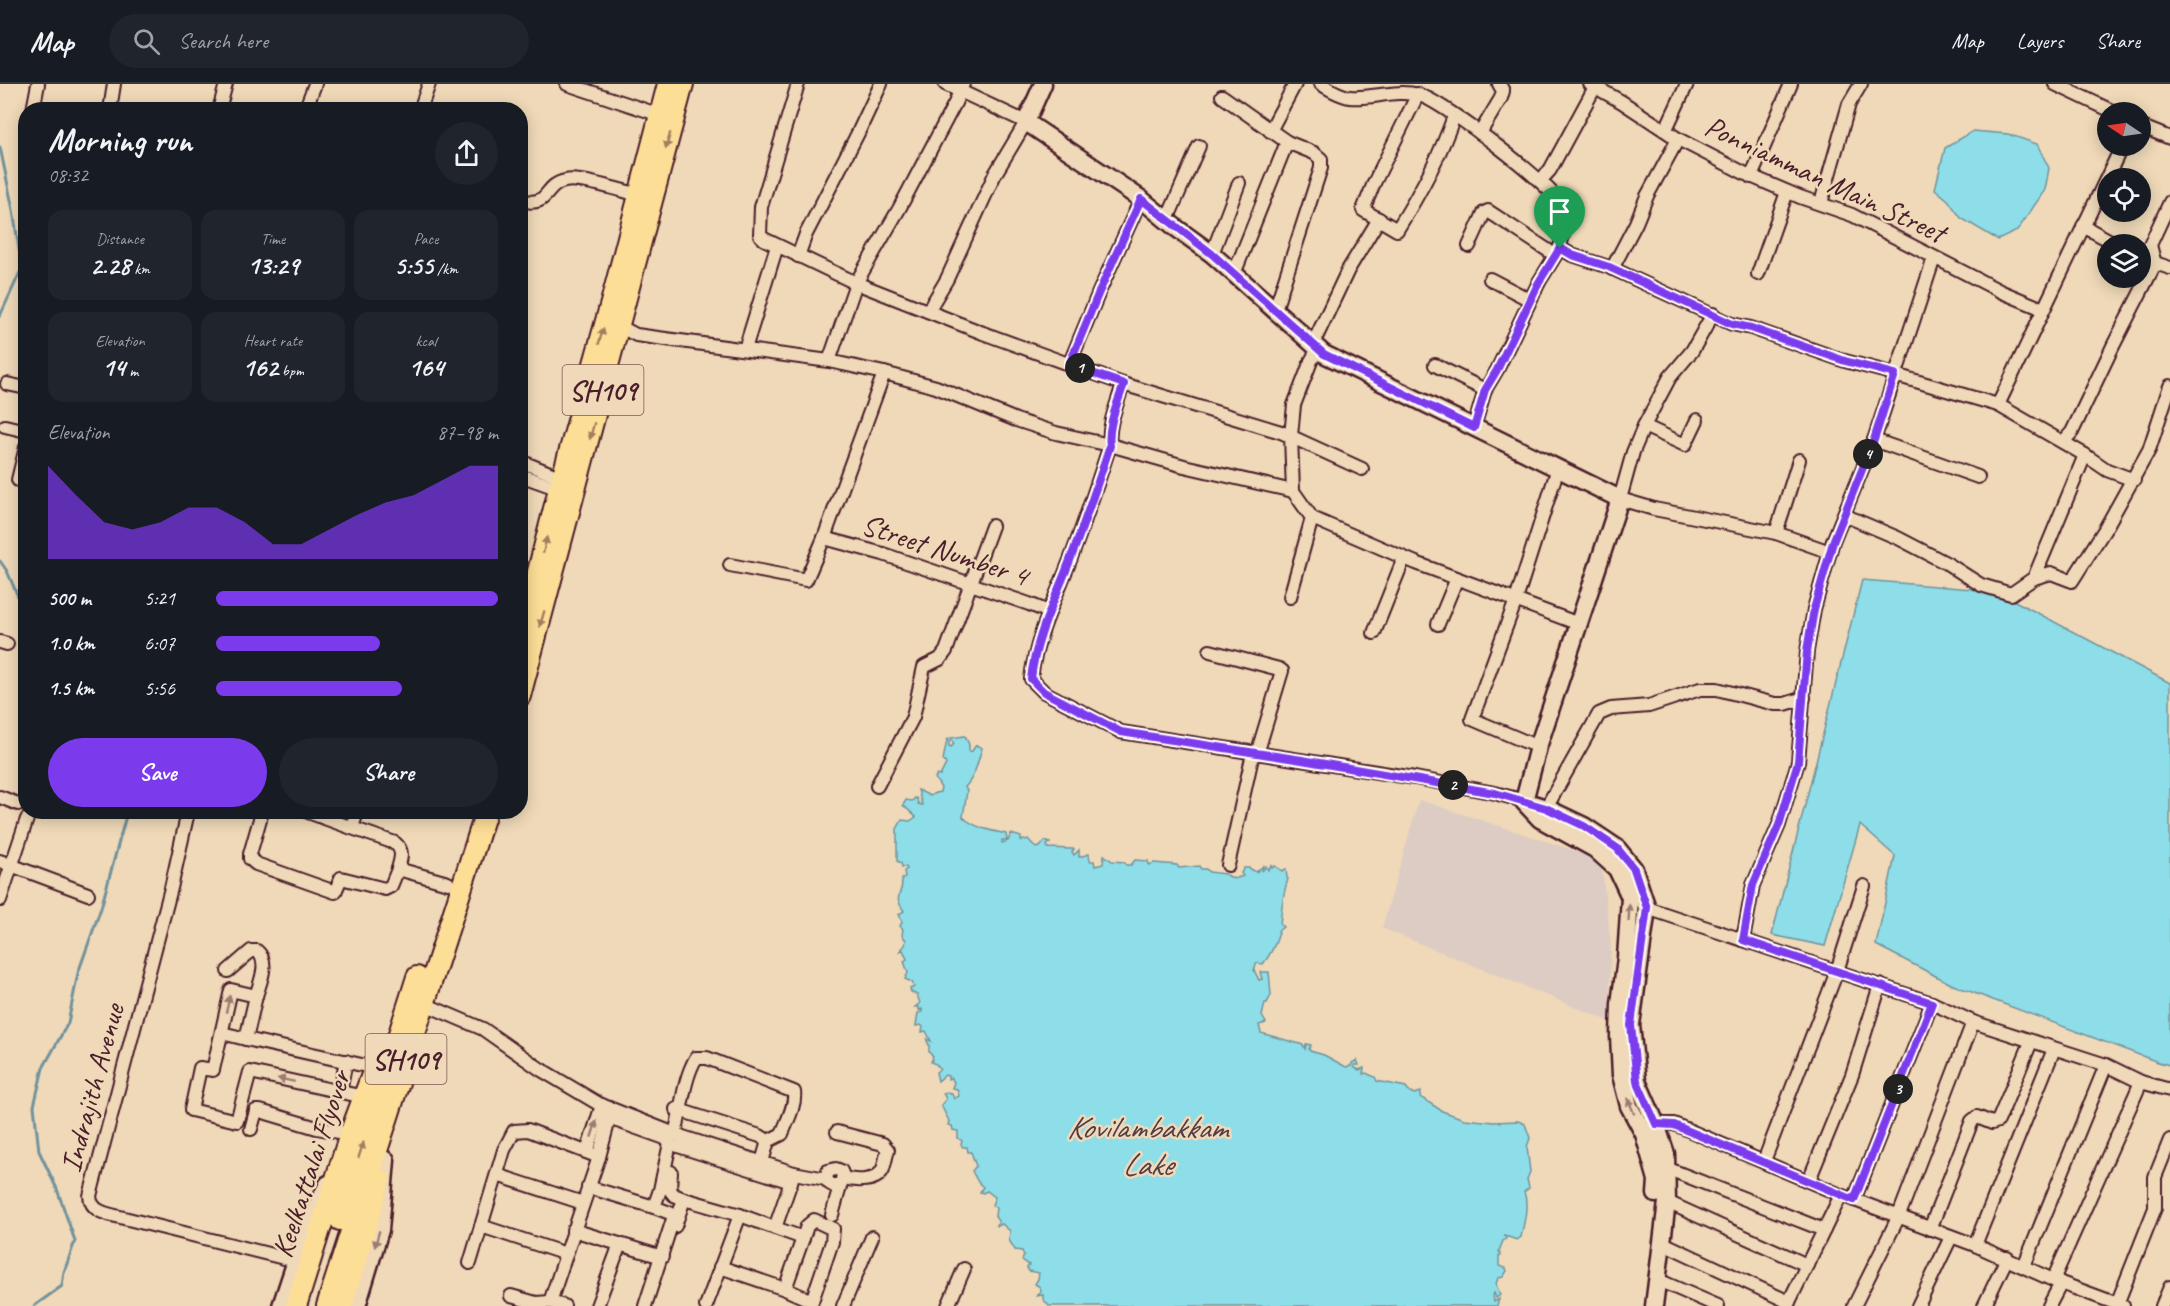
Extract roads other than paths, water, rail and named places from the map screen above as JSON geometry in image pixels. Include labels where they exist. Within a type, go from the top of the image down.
[{"type":"main road","name":"SH109","points":[[528,666],[620,326],[618,305],[639,195],[668,84]]},
{"type":"main road","name":"SH109","points":[[528,610],[560,484],[618,305],[683,84]]},
{"type":"main road","name":"SH109","points":[[313,1306],[413,1004],[448,883],[470,819]]},
{"type":"main road","name":"SH109","points":[[327,1306],[415,1031],[413,1004],[483,819]]},
{"type":"main road","name":"Keelkattalai Flyover","points":[[296,1306],[350,1134],[375,1068],[413,1004]]},
{"type":"main road","points":[[342,1306],[386,1160],[415,1031]]},
{"type":"street","points":[[35,102],[38,84]]},
{"type":"street","points":[[111,102],[114,84]]},
{"type":"street","points":[[221,102],[226,84]]},
{"type":"street","points":[[308,102],[315,84]]},
{"type":"street","points":[[424,102],[429,84]]},
{"type":"street","points":[[567,84],[660,115]]},
{"type":"street","points":[[798,84],[761,207],[760,235],[764,239],[856,283],[928,311],[1124,384],[1291,436],[1362,469]]},
{"type":"street","points":[[798,256],[811,224],[881,84]]},
{"type":"street","points":[[945,84],[961,88],[1026,122],[1141,199],[1212,254],[1324,354],[1620,499],[1654,510],[1776,533],[1831,547]]},
{"type":"street","points":[[928,311],[947,279],[995,174],[1026,122],[1043,84]]},
{"type":"street","points":[[1270,131],[1295,84]]},
{"type":"street","points":[[1321,84],[1338,88],[1350,97],[1395,92],[1418,94],[1434,100],[1500,147],[1540,181],[1562,204],[1565,211],[1558,252],[1530,300],[1485,390],[1474,428]]},
{"type":"street","points":[[1480,133],[1501,98],[1503,92],[1500,84]]},
{"type":"street","points":[[1666,129],[1687,84]]},
{"type":"street","points":[[1751,177],[1791,84]]},
{"type":"street","points":[[1821,203],[1849,104],[1861,84]]},
{"type":"street","points":[[2055,84],[2097,104]]},
{"type":"street","points":[[1540,181],[1550,170],[1593,85]]},
{"type":"street","name":"Ponniamman Main Street","points":[[1593,85],[1666,129],[1678,139],[1751,177],[1852,215],[2002,292],[2043,309]]},
{"type":"street","points":[[829,361],[856,283],[899,209],[961,88]]},
{"type":"street","points":[[1418,94],[1363,210],[1397,230],[1426,183],[1454,116]]},
{"type":"street","points":[[1222,96],[1287,142],[1314,153],[1321,159],[1321,168],[1275,310]]},
{"type":"street","points":[[2151,130],[2170,138]]},
{"type":"street","points":[[1612,269],[1647,196],[1678,139]]},
{"type":"street","points":[[1234,274],[1287,142]]},
{"type":"street","points":[[1167,220],[1199,146]]},
{"type":"street","points":[[1998,405],[2117,156]]},
{"type":"street","points":[[528,202],[541,201],[556,184],[575,180],[639,195]]},
{"type":"street","points":[[1212,254],[1239,183]]},
{"type":"street","points":[[1758,274],[1787,192]]},
{"type":"street","points":[[1069,365],[1141,199]]},
{"type":"street","points":[[2063,442],[2072,432],[2155,264],[2150,245],[2170,202]]},
{"type":"street","points":[[1469,246],[1484,213],[1488,211],[1558,252],[1612,269],[1732,324],[1751,328],[1796,345],[1895,376],[1998,405],[2107,470],[2133,480]]},
{"type":"street","points":[[1379,219],[1348,270],[1294,405],[1291,436],[1293,491],[1312,518],[1404,558],[1579,624]]},
{"type":"street","points":[[2083,226],[2098,234]]},
{"type":"street","points":[[745,349],[777,246]]},
{"type":"street","points":[[1743,940],[1753,885],[1779,825],[1798,762],[1807,651],[1814,609],[1831,547],[1874,440],[1934,258]]},
{"type":"street","points":[[2151,262],[2170,268]]},
{"type":"street","points":[[1490,279],[1530,300]]},
{"type":"street","points":[[1524,801],[1538,747],[1633,453],[1644,426],[1670,377],[1692,351],[1713,314]]},
{"type":"street","points":[[620,326],[636,335],[829,361],[884,373],[936,387],[1016,420],[1056,433],[1293,491]]},
{"type":"street","points":[[1435,365],[1485,390]]},
{"type":"street","points":[[730,565],[806,580],[825,538],[884,373]]},
{"type":"street","points":[[7,384],[18,386]]},
{"type":"street","points":[[1124,384],[1112,424],[1110,446],[1090,505],[1048,612],[1033,659],[1031,679],[1044,692],[1121,732],[1415,778],[1495,793],[1546,808],[1584,826],[1617,848],[1634,869],[1647,908],[1631,1025],[1637,1081],[1649,1127],[1657,1180],[1652,1247],[1644,1306]]},
{"type":"street","points":[[1844,514],[1898,538],[1948,564],[1981,585],[2011,594],[2034,578],[2051,573],[2072,580],[2149,450],[2170,386]]},
{"type":"street","points":[[1644,426],[1685,445],[1697,420]]},
{"type":"street","points":[[4,426],[18,429]]},
{"type":"street","points":[[1874,440],[1978,477]]},
{"type":"street","points":[[2034,578],[2085,455]]},
{"type":"street","points":[[1776,533],[1799,460]]},
{"type":"street","points":[[528,466],[560,484]]},
{"type":"street","points":[[1538,747],[1472,719],[1516,600],[1558,468]]},
{"type":"street","points":[[528,476],[560,484]]},
{"type":"street","points":[[1290,597],[1312,518]]},
{"type":"street","points":[[877,786],[913,717],[924,667],[940,658],[946,651],[992,526]]},
{"type":"street","name":"Street Number 4","points":[[825,538],[883,554],[1048,612]]},
{"type":"street","points":[[1374,633],[1404,558]]},
{"type":"street","points":[[1438,624],[1457,578]]},
{"type":"street","points":[[1210,651],[1282,671],[1255,753],[1228,865]]},
{"type":"street","points":[[1546,808],[1595,720],[1605,711],[1649,706],[1700,689],[1717,688],[1775,704],[1785,704],[1804,698]]},
{"type":"street","points":[[0,797],[18,804]]},
{"type":"street","points":[[1524,801],[1540,819],[1595,849],[1617,869],[1630,897],[1620,1004],[1621,1075],[1629,1106],[1649,1127],[1666,1154],[1667,1202],[1654,1306]]},
{"type":"street","points":[[0,900],[6,863],[27,819]]},
{"type":"street","name":"Indrajith Avenue","points":[[186,819],[171,888],[90,1196],[90,1204],[96,1210],[124,1218],[296,1261]]},
{"type":"street","points":[[260,819],[250,854],[250,859],[256,864],[335,892],[341,878],[385,889],[391,886],[402,852],[395,843],[327,819]]},
{"type":"street","points":[[352,828],[355,819]]},
{"type":"street","points":[[6,863],[88,894]]},
{"type":"street","points":[[398,869],[448,883]]},
{"type":"street","points":[[1764,1161],[1837,971],[1864,886]]},
{"type":"street","points":[[1647,908],[1932,1003],[1973,1022],[2106,1065],[2141,1082],[2170,1090]]},
{"type":"street","points":[[228,971],[251,951],[257,951],[262,956],[264,963],[246,1039]]},
{"type":"street","points":[[1809,1180],[1852,1075],[1880,986]]},
{"type":"street","points":[[256,996],[231,990],[213,1070],[200,1068],[191,1110],[237,1120],[250,1072],[364,1097]]},
{"type":"street","points":[[1854,1200],[1932,1003]]},
{"type":"street","points":[[413,1004],[483,1029],[540,1069],[608,1110],[665,1138],[670,1143],[654,1208]]},
{"type":"street","points":[[1854,1306],[1898,1218],[1973,1022]]},
{"type":"street","points":[[222,1033],[375,1068]]},
{"type":"street","points":[[1930,1229],[1972,1121],[1977,1117],[1992,1123],[1998,1121],[2031,1042]]},
{"type":"street","points":[[1975,1245],[2054,1049]]},
{"type":"street","points":[[762,1162],[768,1141],[782,1134],[796,1095],[794,1092],[707,1058],[696,1058],[690,1069],[678,1110],[678,1138],[669,1180],[670,1190],[674,1195],[684,1199],[740,1215],[803,1238]]},
{"type":"street","points":[[340,1092],[346,1061]]},
{"type":"street","points":[[2024,1266],[2106,1065]]},
{"type":"street","points":[[2049,1306],[2057,1281],[2141,1082]]},
{"type":"street","points":[[608,1110],[678,1138],[793,1178],[826,1179],[827,1173],[833,1169],[841,1171],[839,1193],[832,1215]]},
{"type":"street","points":[[550,1302],[588,1187],[593,1154],[608,1110]]},
{"type":"street","points":[[678,1110],[760,1136],[768,1141]]},
{"type":"street","points":[[251,1129],[256,1111],[260,1111],[317,1128],[350,1134]]},
{"type":"street","points":[[1649,1127],[1674,1125],[1898,1218],[2007,1258],[2113,1304],[2156,1208],[2156,1176],[2170,1140]]},
{"type":"street","points":[[470,1263],[504,1150],[514,1131],[528,1130],[593,1154]]},
{"type":"street","points":[[837,1132],[883,1144],[888,1150],[882,1171],[874,1177],[841,1181]]},
{"type":"street","points":[[678,1138],[762,1162],[793,1178]]},
{"type":"street","points":[[281,1306],[310,1219],[344,1155]]},
{"type":"street","points":[[357,1306],[380,1230],[386,1160]]},
{"type":"street","points":[[1666,1168],[1824,1230]]},
{"type":"street","points":[[497,1175],[583,1203]]},
{"type":"street","points":[[775,1228],[793,1178]]},
{"type":"street","points":[[588,1187],[674,1216],[645,1306]]},
{"type":"street","points":[[1663,1242],[1788,1304],[1841,1195]]},
{"type":"street","points":[[650,1306],[684,1199]]},
{"type":"street","points":[[1667,1202],[1807,1265]]},
{"type":"street","points":[[706,1306],[740,1215]]},
{"type":"street","points":[[720,1267],[785,1289],[811,1303],[832,1242],[833,1229],[814,1220],[807,1226],[785,1289]]},
{"type":"street","points":[[481,1226],[566,1254]]},
{"type":"street","points":[[573,1230],[662,1257]]},
{"type":"street","points":[[843,1306],[872,1237]]},
{"type":"street","points":[[1918,1306],[1951,1237]]},
{"type":"street","points":[[597,1306],[620,1245]]},
{"type":"street","points":[[1984,1306],[2007,1258]]},
{"type":"street","points":[[948,1306],[964,1269]]},
{"type":"street","points":[[1658,1280],[1718,1306]]},
{"type":"street","points":[[2162,1306],[2170,1287]]},
{"type":"street","points":[[512,1296],[536,1303],[550,1302],[564,1306]]},
{"type":"water","points":[[1973,131],[2008,134],[2037,144],[2049,168],[2045,190],[2017,231],[1998,240],[1961,218],[1948,200],[1935,189],[1945,148]]},
{"type":"water","points":[[1862,580],[1996,591],[2170,683],[2170,1065],[1953,985],[1876,945],[1895,856],[1860,825],[1825,946],[1772,935]]},
{"type":"water","name":"Kovilambakkam Lake","points":[[964,736],[969,745],[969,752],[976,745],[982,748],[974,774],[965,787],[967,791],[963,817],[977,826],[1006,834],[1007,840],[1002,840],[1002,843],[1008,841],[1011,834],[1021,837],[1021,841],[1028,839],[1036,848],[1045,841],[1050,843],[1047,845],[1048,848],[1074,849],[1072,852],[1074,855],[1079,850],[1079,857],[1089,854],[1090,861],[1094,861],[1095,866],[1103,864],[1104,855],[1112,861],[1124,862],[1126,865],[1131,865],[1135,860],[1148,861],[1149,865],[1154,863],[1177,865],[1179,868],[1199,866],[1209,872],[1225,874],[1234,879],[1243,876],[1241,873],[1244,868],[1256,872],[1263,866],[1262,871],[1266,866],[1268,870],[1271,865],[1272,868],[1275,866],[1282,871],[1286,869],[1288,879],[1283,896],[1280,924],[1283,927],[1278,931],[1276,942],[1268,957],[1263,964],[1257,963],[1254,970],[1259,980],[1262,979],[1260,972],[1269,972],[1271,995],[1265,1003],[1262,1016],[1266,1023],[1259,1025],[1261,1033],[1303,1045],[1305,1049],[1306,1044],[1311,1045],[1310,1051],[1324,1055],[1346,1067],[1351,1066],[1357,1060],[1359,1065],[1354,1065],[1354,1067],[1359,1070],[1364,1068],[1363,1074],[1375,1077],[1377,1081],[1406,1087],[1414,1094],[1421,1092],[1420,1097],[1442,1111],[1464,1119],[1494,1122],[1518,1121],[1525,1124],[1530,1138],[1527,1147],[1529,1188],[1524,1192],[1526,1214],[1521,1237],[1517,1240],[1505,1236],[1506,1239],[1499,1251],[1501,1256],[1499,1256],[1499,1266],[1506,1268],[1507,1271],[1503,1277],[1498,1278],[1496,1284],[1500,1295],[1496,1298],[1494,1293],[1493,1295],[1494,1302],[1499,1299],[1497,1306],[1049,1306],[1043,1299],[1043,1295],[1037,1296],[1041,1292],[1040,1287],[1035,1284],[1039,1273],[1029,1271],[1027,1268],[1029,1265],[1022,1260],[1024,1256],[1022,1251],[1015,1250],[1009,1240],[1010,1231],[1002,1224],[996,1225],[999,1223],[995,1216],[996,1208],[992,1205],[995,1197],[987,1191],[980,1192],[983,1187],[972,1171],[976,1166],[971,1152],[968,1152],[967,1147],[961,1145],[962,1141],[958,1138],[958,1131],[948,1125],[949,1121],[941,1105],[946,1099],[943,1093],[952,1094],[954,1099],[959,1096],[957,1089],[952,1088],[954,1082],[951,1078],[948,1079],[945,1075],[938,1081],[936,1072],[940,1069],[931,1062],[933,1057],[929,1052],[927,1039],[931,1041],[926,1031],[922,1032],[921,1025],[916,1026],[918,1013],[922,1012],[922,1009],[915,1007],[920,1003],[917,995],[911,992],[910,989],[914,987],[912,982],[905,979],[908,973],[904,961],[907,959],[903,950],[900,951],[906,940],[902,935],[903,929],[900,926],[902,922],[899,914],[904,911],[898,898],[902,879],[905,877],[904,871],[907,869],[897,861],[897,829],[902,820],[910,821],[916,817],[903,805],[906,800],[912,801],[915,798],[918,804],[922,805],[918,790],[930,796],[940,792],[941,788],[935,778],[937,775],[940,776],[946,764],[943,760],[947,740],[949,739],[951,747],[954,744],[951,738]]},
{"type":"waterway","points":[[0,147],[18,242]]},
{"type":"waterway","points":[[0,316],[18,277]]},
{"type":"waterway","points":[[0,561],[18,596]]},
{"type":"waterway","points":[[34,1306],[62,1286],[64,1272],[75,1241],[57,1189],[39,1151],[34,1106],[43,1068],[68,1023],[78,973],[101,908],[125,819]]}]
